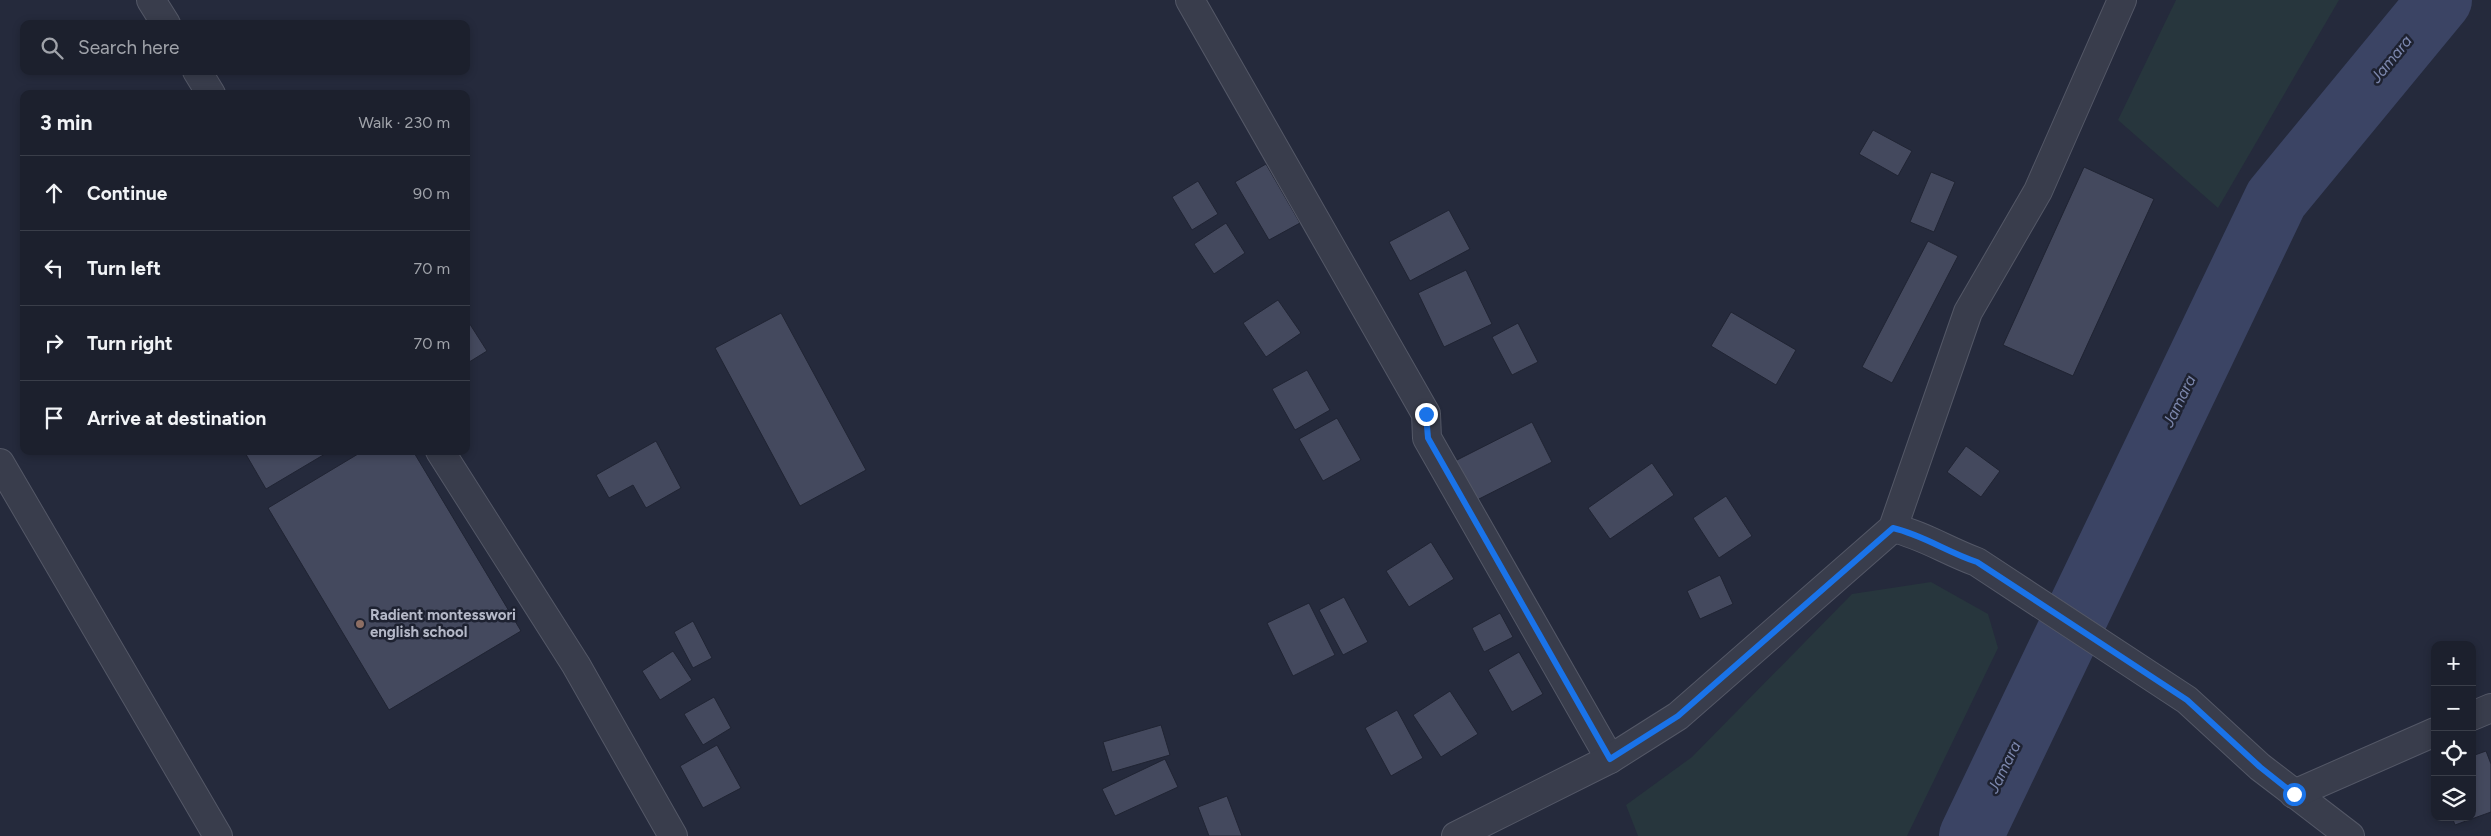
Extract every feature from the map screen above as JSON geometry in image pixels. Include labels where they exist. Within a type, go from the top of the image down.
[{"type":"street","points":[[151,0],[164,20]]},
{"type":"street","points":[[1190,0],[1426,414],[1428,438],[1610,759]]},
{"type":"street","points":[[1456,836],[1610,759],[1678,716],[1893,528],[1968,312],[2038,191],[2122,0]]},
{"type":"street","points":[[199,75],[209,90]]},
{"type":"street","points":[[443,455],[576,665],[672,836]]},
{"type":"street","points":[[0,462],[218,836]]},
{"type":"street","points":[[1893,528],[1916,533],[1950,552],[1977,562],[2187,700],[2260,767],[2350,836]]},
{"type":"street","points":[[2476,714],[2491,708]]},
{"type":"street","points":[[2294,794],[2431,734]]},
{"type":"shaded area","points":[[2176,0],[2339,0],[2218,208],[2118,120]]},
{"type":"shaded area","points":[[1931,582],[1988,614],[1998,648],[1907,836],[1638,836],[1626,805],[1692,757],[1852,594]]},
{"type":"building","points":[[1873,130],[1912,151],[1898,176],[1859,154]]},
{"type":"building","points":[[1266,164],[1300,223],[1269,240],[1235,182]]},
{"type":"building","points":[[2084,167],[2154,199],[2073,376],[2003,345]]},
{"type":"building","points":[[1931,172],[1955,182],[1934,232],[1910,222]]},
{"type":"building","points":[[1198,181],[1218,214],[1192,230],[1172,197]]},
{"type":"building","points":[[1449,210],[1470,249],[1410,281],[1389,242]]},
{"type":"building","points":[[1226,223],[1245,253],[1214,274],[1194,244]]},
{"type":"building","points":[[1928,241],[1958,256],[1892,383],[1862,367]]},
{"type":"building","points":[[1466,270],[1492,324],[1444,347],[1418,293]]},
{"type":"building","points":[[1278,300],[1301,333],[1266,357],[1243,323]]},
{"type":"building","points":[[1731,312],[1796,350],[1776,385],[1711,346]]},
{"type":"building","points":[[781,313],[866,470],[800,506],[715,348]]},
{"type":"building","points":[[1518,323],[1538,362],[1512,375],[1492,337]]},
{"type":"building","points":[[470,324],[487,351],[470,362]]},
{"type":"building","points":[[1307,370],[1330,410],[1295,430],[1272,389]]},
{"type":"building","points":[[1337,418],[1361,460],[1323,481],[1299,439]]},
{"type":"building","points":[[1532,422],[1552,462],[1475,501],[1455,461]]},
{"type":"building","points":[[656,441],[681,488],[646,508],[633,485],[609,498],[596,475]]},
{"type":"building","points":[[1966,446],[2000,471],[1981,497],[1947,472]]},
{"type":"building","points":[[246,455],[323,455],[266,489]]},
{"type":"building","points":[[356,455],[415,455],[521,631],[389,710],[268,508]]},
{"type":"building","points":[[1652,463],[1674,495],[1610,539],[1588,508]]},
{"type":"building","points":[[1726,496],[1752,536],[1719,558],[1693,518]]},
{"type":"building","points":[[1431,542],[1454,579],[1409,607],[1386,571]]},
{"type":"building","points":[[1720,575],[1733,604],[1700,619],[1687,591]]},
{"type":"building","points":[[1344,597],[1368,642],[1343,655],[1319,610]]},
{"type":"building","points":[[1309,603],[1335,655],[1293,676],[1267,623]]},
{"type":"building","points":[[1500,613],[1513,637],[1484,652],[1472,628]]},
{"type":"building","points":[[693,621],[712,658],[693,668],[674,632]]},
{"type":"building","points":[[673,651],[692,680],[660,700],[642,671]]},
{"type":"building","points":[[1519,652],[1543,694],[1512,712],[1488,670]]},
{"type":"building","points":[[1450,691],[1478,734],[1441,757],[1413,715]]},
{"type":"building","points":[[714,697],[731,728],[703,745],[684,714]]},
{"type":"building","points":[[1397,710],[1423,758],[1391,776],[1365,728]]},
{"type":"building","points":[[1161,725],[1170,755],[1112,772],[1103,742]]},
{"type":"building","points":[[717,745],[741,788],[703,808],[680,766]]},
{"type":"building","points":[[2486,751],[2491,764],[2491,812],[2476,817],[2476,776],[2476,755]]},
{"type":"building","points":[[1165,759],[1178,787],[1115,816],[1102,789]]},
{"type":"building","points":[[1227,796],[1242,836],[1209,836],[1198,807]]},
{"type":"building","points":[[2454,821],[2466,821],[2455,825]]},
{"type":"waterway","name":"Jamara","points":[[1971,836],[2276,199],[2440,0]]},
{"type":"place","name":"Radient montesswori english school","points":[[360,624]]},
{"type":"route","points":[[1426,414],[1428,438],[1610,759],[1678,716],[1893,528],[1916,533],[1950,552],[1977,562],[2187,700],[2260,767],[2294,794]]}]
